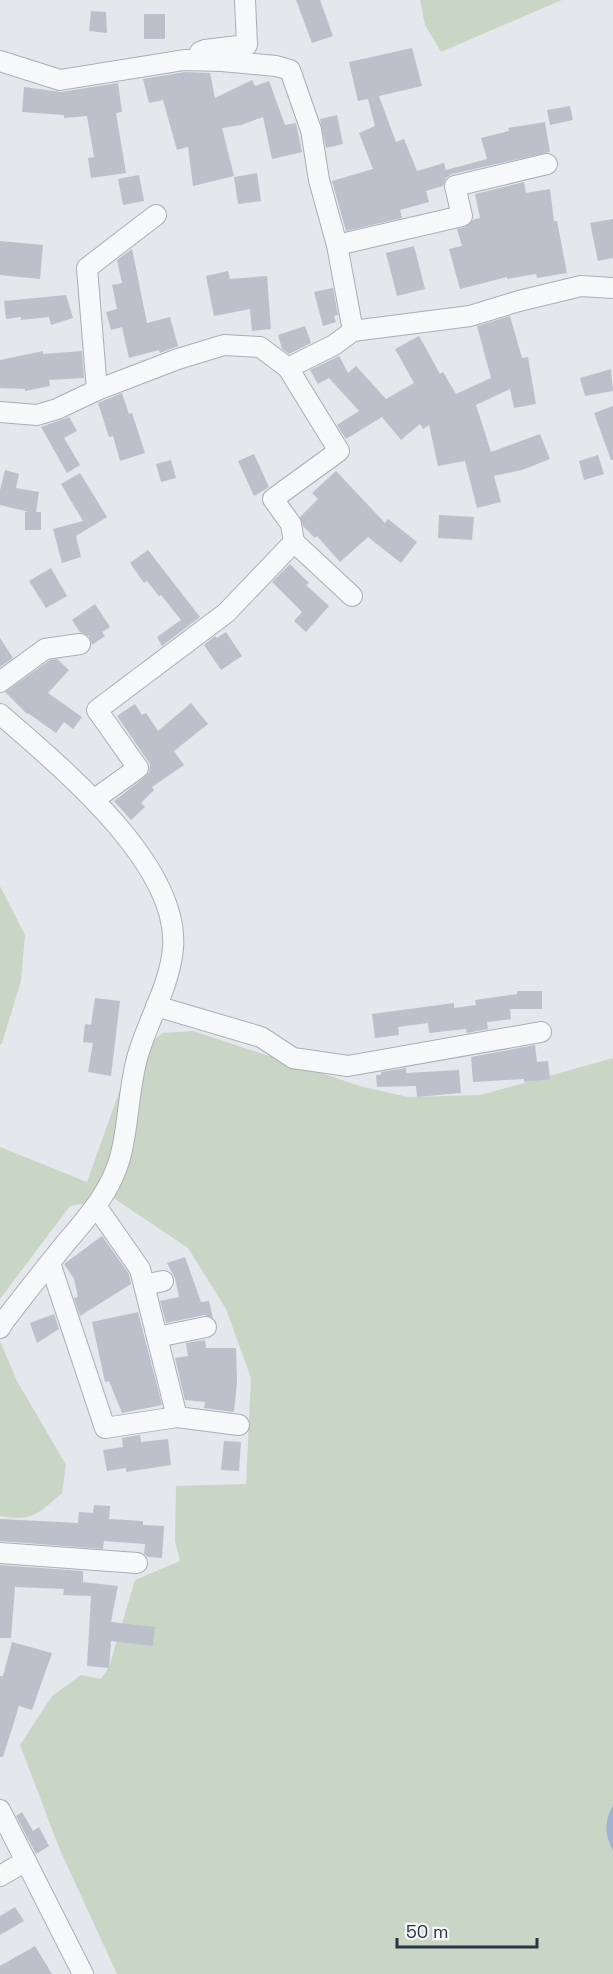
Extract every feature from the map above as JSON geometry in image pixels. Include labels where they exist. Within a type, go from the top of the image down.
[{"type":"street","points":[[184,60],[205,50],[247,45],[244,0]]},
{"type":"street","points":[[0,61],[60,80],[184,60],[276,66],[290,70],[311,130],[319,180],[338,245],[353,332]]},
{"type":"street","points":[[338,245],[462,216],[454,186],[547,164]]},
{"type":"street","points":[[97,390],[87,268],[156,215]]},
{"type":"street","points":[[288,368],[334,345],[353,332],[470,316],[581,286],[613,288]]},
{"type":"street","points":[[0,412],[37,415],[57,409],[97,390],[178,359],[224,345],[260,347],[288,368],[339,451],[273,499],[291,524],[294,542],[352,596]]},
{"type":"street","points":[[94,799],[138,768],[97,710],[226,613],[294,542]]},
{"type":"street","points":[[0,682],[45,649],[80,644]]},
{"type":"street","points":[[0,714],[94,799],[141,857],[160,890],[170,918],[173,947],[168,973],[137,1056],[120,1157],[108,1190],[0,1328]]},
{"type":"street","points":[[156,1006],[261,1037],[293,1058],[348,1066],[541,1032]]},
{"type":"street","points":[[96,1206],[140,1269],[177,1417]]},
{"type":"street","points":[[50,1263],[105,1428],[177,1417],[239,1425]]},
{"type":"street","points":[[144,1285],[164,1281]]},
{"type":"street","points":[[157,1337],[206,1327]]},
{"type":"street","points":[[0,1553],[137,1563]]},
{"type":"street","points":[[0,1810],[83,1974]]},
{"type":"street","points":[[0,1876],[26,1861]]},
{"type":"green space","points":[[420,0],[562,0],[441,52],[425,25]]},
{"type":"green space","points":[[0,886],[25,935],[21,981],[0,1045]]},
{"type":"green space","points":[[193,1031],[363,1087],[408,1097],[481,1095],[613,1058],[613,1805],[606,1828],[613,1851],[613,1974],[117,1974],[60,1850],[20,1745],[52,1696],[81,1675],[101,1679],[109,1667],[135,1580],[180,1561],[175,1541],[176,1486],[246,1484],[251,1378],[226,1309],[188,1248],[115,1199],[70,1206],[0,1299],[0,1147],[87,1182],[132,1056],[163,1033]]},
{"type":"green space","points":[[0,1341],[17,1381],[66,1465],[62,1493],[41,1511],[28,1517],[0,1516]]},
{"type":"water","points":[[613,1805],[613,1851],[606,1828]]},
{"type":"building","points":[[296,0],[320,0],[333,36],[312,43]]},
{"type":"building","points":[[91,11],[106,12],[107,33],[89,31]]},
{"type":"building","points":[[144,14],[165,14],[165,39],[144,39]]},
{"type":"building","points":[[412,48],[422,86],[379,96],[396,142],[404,139],[417,171],[444,163],[446,170],[487,159],[481,138],[509,131],[508,128],[545,122],[550,152],[452,174],[446,178],[443,186],[426,191],[429,202],[400,210],[402,218],[346,231],[332,181],[373,169],[359,133],[375,126],[368,99],[358,101],[349,62]]},
{"type":"building","points":[[185,72],[210,73],[215,98],[252,80],[255,86],[269,81],[285,125],[296,123],[302,152],[272,159],[263,117],[241,125],[222,128],[234,176],[193,186],[188,147],[177,150],[163,100],[149,103],[143,79]]},
{"type":"building","points":[[118,83],[122,112],[116,113],[126,173],[91,178],[88,158],[94,157],[87,116],[64,118],[64,115],[22,112],[24,87],[61,92]]},
{"type":"building","points":[[570,106],[573,120],[550,125],[547,110]]},
{"type":"building","points":[[337,115],[343,144],[326,148],[320,119]]},
{"type":"building","points":[[257,173],[261,201],[238,204],[234,177]]},
{"type":"building","points":[[139,175],[144,201],[123,205],[118,179]]},
{"type":"building","points":[[524,182],[526,193],[550,189],[554,221],[557,221],[567,273],[537,278],[536,274],[507,279],[507,277],[460,289],[449,249],[462,246],[457,229],[480,218],[475,194]]},
{"type":"building","points":[[613,219],[613,258],[598,261],[590,223]]},
{"type":"building","points":[[0,241],[43,245],[40,279],[0,275]]},
{"type":"building","points":[[414,246],[425,289],[397,296],[386,253]]},
{"type":"building","points":[[132,249],[147,323],[170,317],[178,346],[160,353],[159,350],[129,358],[122,327],[111,330],[106,312],[117,309],[112,285],[122,283],[117,260]]},
{"type":"building","points":[[228,271],[230,279],[267,276],[271,329],[252,331],[250,309],[214,316],[206,276]]},
{"type":"building","points":[[333,288],[338,315],[334,316],[336,322],[323,326],[314,292]]},
{"type":"building","points":[[66,295],[73,318],[51,325],[49,317],[6,319],[4,301]]},
{"type":"building","points":[[510,316],[522,358],[528,357],[536,404],[514,408],[510,389],[476,405],[491,452],[540,434],[550,459],[522,470],[494,476],[501,502],[477,508],[465,461],[438,466],[429,425],[423,429],[420,424],[401,440],[382,417],[346,439],[337,425],[359,411],[329,378],[318,384],[310,370],[339,356],[348,373],[356,366],[386,399],[414,383],[395,349],[419,336],[440,374],[443,372],[456,394],[491,378],[477,326]]},
{"type":"building","points":[[305,326],[311,343],[289,354],[282,349],[278,335]]},
{"type":"building","points":[[43,351],[43,354],[82,351],[84,378],[49,380],[50,386],[25,391],[25,389],[0,388],[0,360]]},
{"type":"building","points":[[611,369],[613,391],[585,396],[580,378]]},
{"type":"building","points":[[122,393],[129,414],[132,413],[145,453],[120,461],[113,436],[109,437],[98,403]]},
{"type":"building","points":[[613,406],[613,460],[611,460],[594,413]]},
{"type":"building","points":[[69,417],[77,431],[64,438],[80,465],[67,473],[41,427]]},
{"type":"building","points":[[254,454],[269,487],[254,496],[238,461]]},
{"type":"building","points":[[598,455],[604,474],[584,480],[579,461]]},
{"type":"building","points":[[171,460],[176,478],[161,482],[156,464]]},
{"type":"building","points":[[5,470],[19,474],[16,488],[39,492],[36,512],[41,512],[41,530],[25,530],[25,512],[29,512],[0,505],[0,490]]},
{"type":"building","points":[[336,471],[385,523],[388,519],[417,542],[401,563],[368,537],[340,562],[317,536],[315,538],[303,526],[300,517],[318,499],[312,493]]},
{"type":"building","points":[[80,473],[107,517],[76,536],[81,557],[62,563],[53,529],[83,521],[61,484]]},
{"type":"building","points":[[439,515],[474,517],[472,540],[438,538]]},
{"type":"building","points":[[148,550],[200,617],[162,646],[157,637],[181,620],[147,581],[144,583],[130,563]]},
{"type":"building","points":[[290,564],[309,583],[306,585],[329,606],[306,632],[294,621],[302,612],[272,582]]},
{"type":"building","points":[[51,568],[67,596],[46,608],[29,581]]},
{"type":"building","points":[[95,604],[110,627],[102,632],[105,636],[92,645],[89,636],[80,632],[72,620]]},
{"type":"building","points":[[226,632],[242,656],[221,670],[204,645],[215,636],[217,638]]},
{"type":"building","points":[[0,638],[13,658],[0,667]]},
{"type":"building","points":[[57,659],[69,670],[48,693],[82,717],[73,729],[64,722],[56,733],[27,714],[5,692],[50,660]]},
{"type":"building","points":[[191,703],[208,724],[174,751],[184,765],[152,787],[154,790],[141,803],[145,807],[131,820],[114,801],[145,777],[149,772],[150,764],[117,716],[135,704],[142,715],[146,713],[158,731]]},
{"type":"building","points":[[517,991],[542,991],[542,1009],[510,1009],[511,1019],[487,1022],[488,1029],[467,1033],[466,1029],[429,1033],[428,1023],[398,1027],[399,1035],[375,1038],[372,1014],[454,1003],[454,1008],[476,1005],[475,1000],[517,994]]},
{"type":"building","points":[[95,998],[120,1001],[111,1076],[88,1072],[93,1043],[83,1042],[85,1024],[91,1025]]},
{"type":"building","points":[[535,1045],[537,1062],[548,1061],[550,1079],[524,1082],[524,1079],[473,1082],[471,1057]]},
{"type":"building","points":[[406,1068],[406,1073],[459,1070],[461,1093],[417,1097],[416,1086],[377,1087],[376,1075]]},
{"type":"building","points":[[102,1236],[129,1274],[131,1284],[80,1316],[74,1298],[78,1297],[74,1279],[64,1264]]},
{"type":"building","points":[[185,1257],[201,1302],[209,1301],[213,1318],[204,1315],[166,1323],[160,1301],[179,1297],[175,1278],[167,1263]]},
{"type":"building","points":[[138,1312],[162,1405],[122,1413],[109,1381],[105,1382],[92,1322]]},
{"type":"building","points":[[54,1314],[59,1329],[37,1343],[30,1323]]},
{"type":"building","points":[[205,1340],[206,1348],[236,1348],[237,1382],[234,1412],[204,1408],[205,1402],[185,1400],[175,1358],[188,1356],[186,1343]]},
{"type":"building","points":[[140,1435],[141,1442],[168,1439],[171,1465],[126,1472],[126,1468],[107,1471],[103,1450],[123,1447],[122,1438]]},
{"type":"building","points":[[224,1441],[241,1442],[239,1471],[221,1470]]},
{"type":"building","points":[[94,1505],[110,1506],[109,1519],[143,1521],[143,1525],[164,1526],[162,1558],[148,1557],[144,1554],[145,1544],[104,1541],[103,1549],[0,1541],[0,1519],[78,1523],[79,1512],[93,1513]]},
{"type":"building","points":[[0,1565],[83,1571],[83,1582],[118,1586],[111,1622],[155,1627],[153,1646],[111,1641],[109,1668],[87,1666],[91,1596],[63,1595],[64,1589],[15,1587],[11,1638],[0,1638]]},
{"type":"building","points":[[12,1642],[52,1653],[32,1710],[19,1706],[3,1757],[0,1757],[0,1676],[3,1676]]},
{"type":"building","points":[[22,1812],[33,1831],[39,1827],[49,1846],[36,1854],[16,1816]]},
{"type":"building","points":[[15,1907],[24,1921],[0,1935],[0,1916]]},
{"type":"building","points":[[35,1946],[52,1974],[0,1974],[0,1966]]}]
